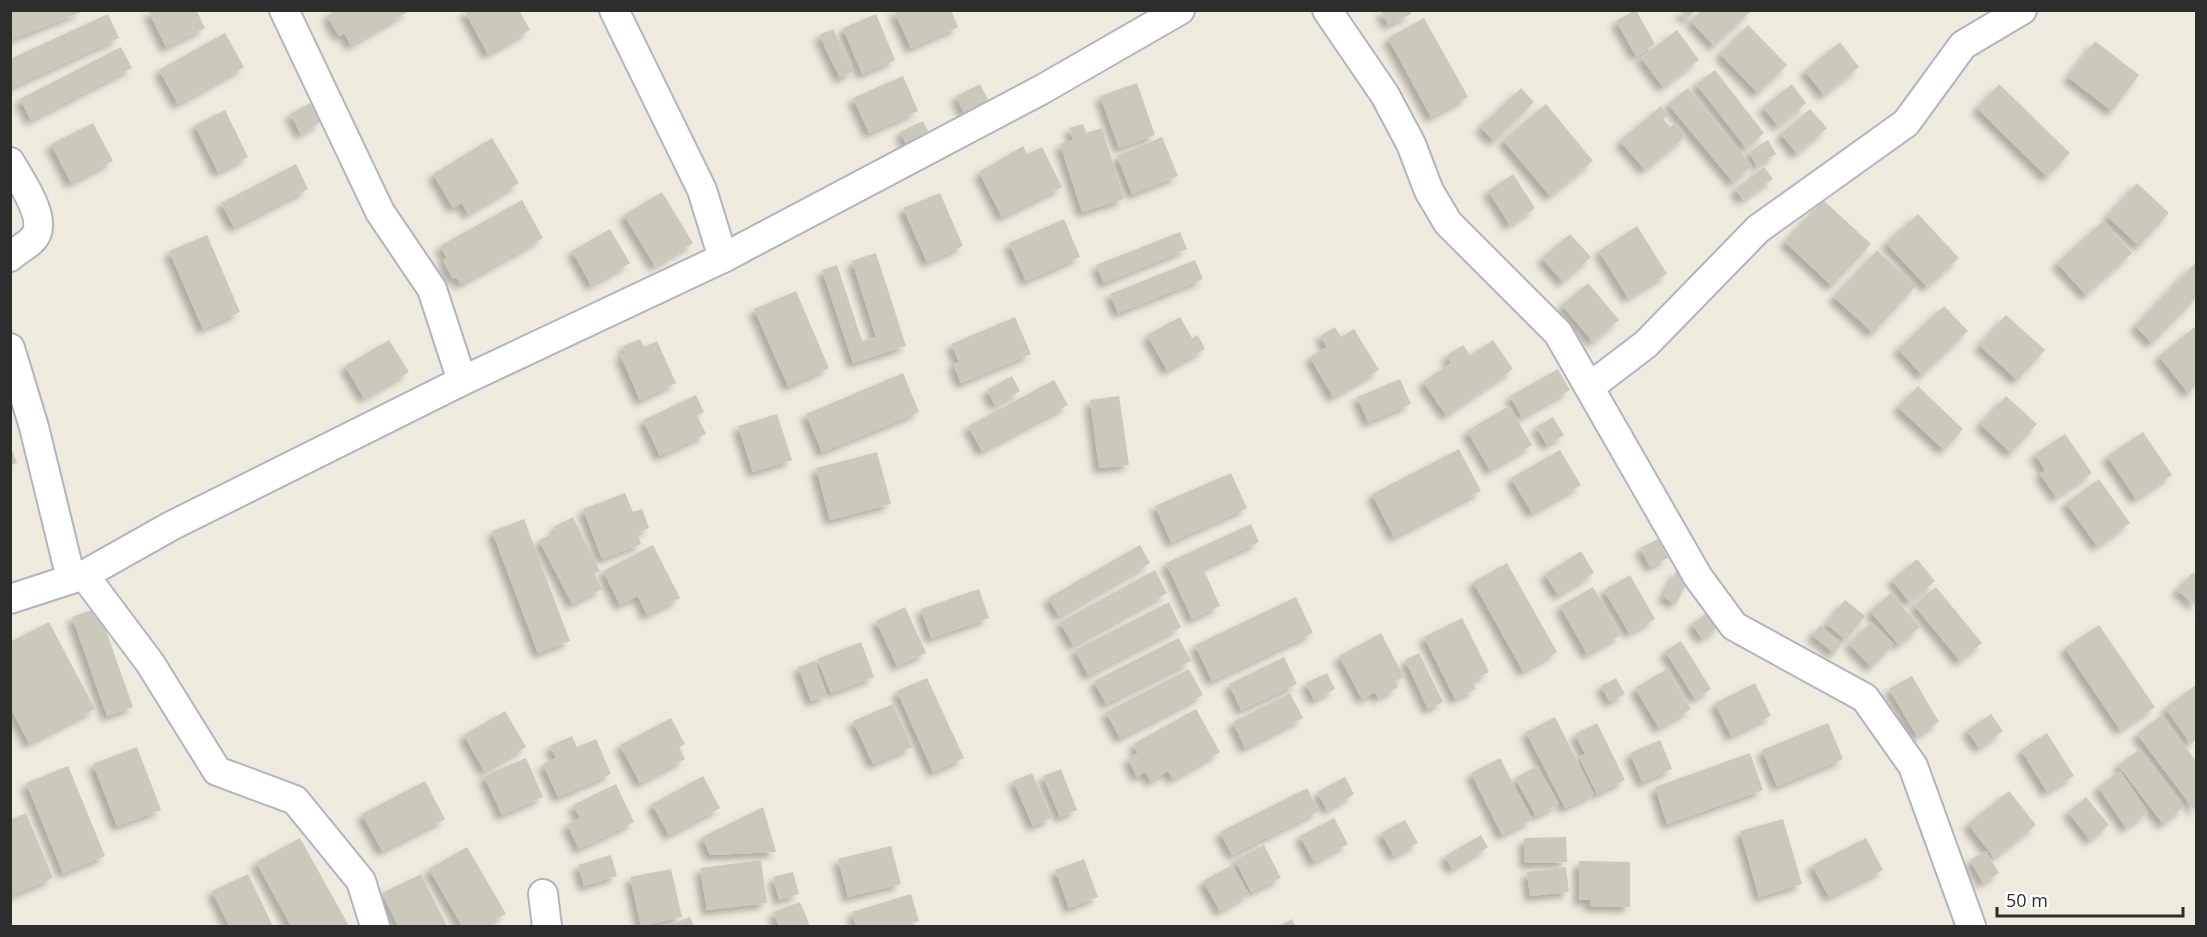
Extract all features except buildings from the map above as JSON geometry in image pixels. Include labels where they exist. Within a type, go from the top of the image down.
[{"type":"street","points":[[284,10],[380,212],[432,289],[462,381]]},
{"type":"street","points":[[614,10],[702,190],[723,258]]},
{"type":"street","points":[[10,599],[77,577],[171,526],[462,381],[723,258],[1041,90],[1180,10]]},
{"type":"street","points":[[1327,10],[1384,95],[1411,144],[1429,191],[1448,223],[1558,333],[1591,386],[1698,577],[1734,626],[1865,698],[1912,766],[1971,927]]},
{"type":"street","points":[[1591,386],[1646,344],[1758,229],[1906,123],[1963,45],[2022,10]]},
{"type":"street","points":[[10,162],[36,209],[40,226],[34,238],[10,256]]},
{"type":"street","points":[[10,348],[77,577],[150,663],[217,771],[295,800],[361,881],[375,927]]},
{"type":"street","points":[[543,894],[548,927]]}]
